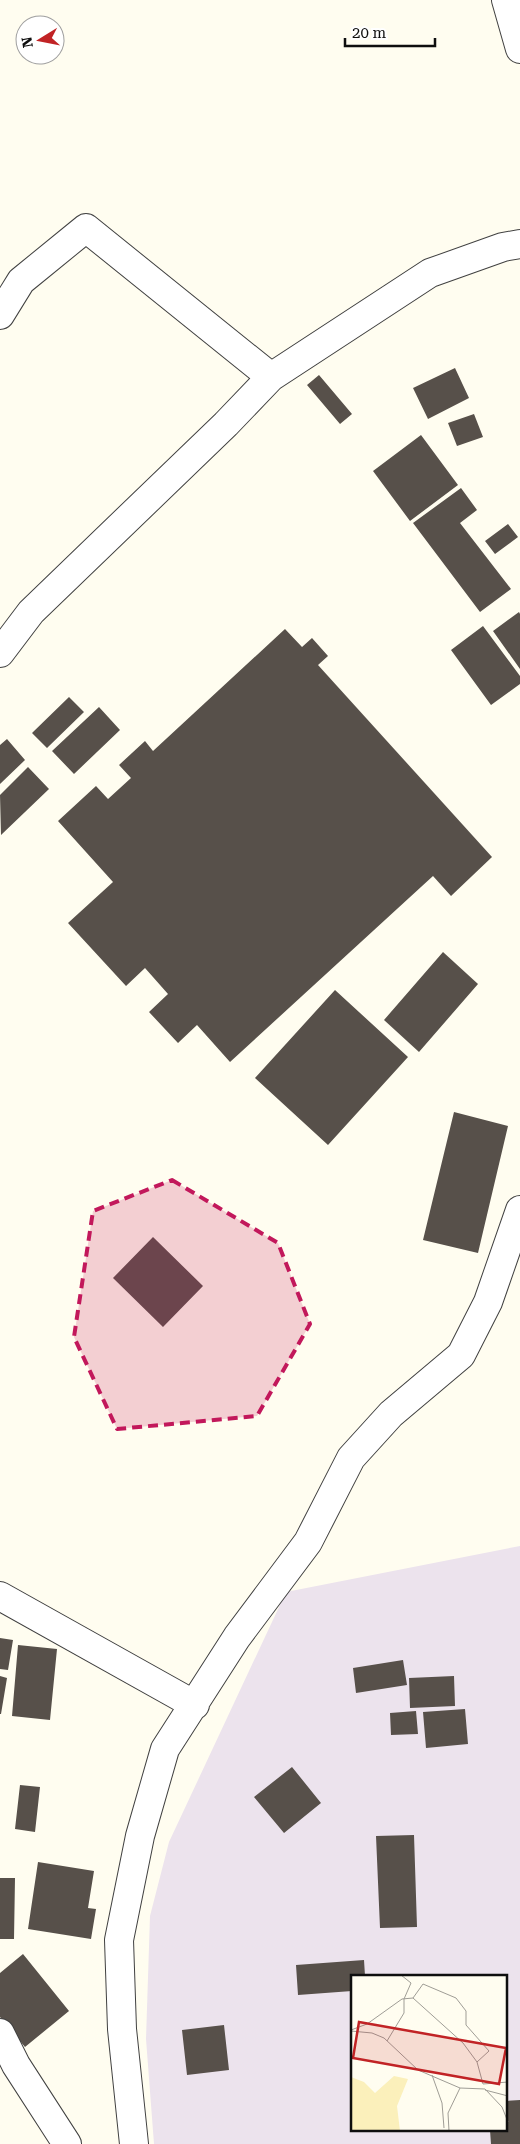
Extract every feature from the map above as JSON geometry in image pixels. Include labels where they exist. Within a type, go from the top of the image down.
[{"type":"street","points":[[506,0],[520,49]]},
{"type":"street","points":[[0,315],[21,281],[86,228],[271,376]]},
{"type":"street","points":[[0,653],[31,612],[226,424],[271,376],[430,273],[520,244]]},
{"type":"street","points":[[134,2144],[122,2029],[119,1940],[140,1836],[165,1749],[237,1637],[308,1542],[351,1458],[391,1414],[461,1355],[488,1302],[520,1210]]},
{"type":"street","points":[[0,1596],[195,1705]]},
{"type":"street","points":[[0,2033],[16,2065],[67,2144]]},
{"type":"highlighted area","points":[[172,1180],[278,1243],[310,1324],[257,1416],[117,1429],[74,1337],[93,1211]]},
{"type":"shaded area","points":[[520,1546],[520,2144],[154,2144],[146,2039],[150,1916],[169,1842],[286,1592]]},
{"type":"building","points":[[455,368],[469,398],[428,419],[413,388]]},
{"type":"building","points":[[319,375],[352,414],[340,424],[307,385]]},
{"type":"building","points":[[474,414],[483,437],[457,446],[448,423]]},
{"type":"building","points":[[421,435],[458,485],[410,521],[373,471]]},
{"type":"building","points":[[461,488],[477,510],[460,523],[511,589],[480,612],[413,523]]},
{"type":"building","points":[[508,524],[518,537],[495,554],[485,541]]},
{"type":"building","points":[[519,612],[520,614],[520,669],[493,631]]},
{"type":"building","points":[[483,626],[520,676],[520,684],[491,705],[451,650]]},
{"type":"building","points":[[285,629],[302,647],[312,638],[328,656],[318,665],[492,857],[451,896],[433,876],[230,1062],[197,1025],[178,1043],[149,1012],[168,994],[145,968],[126,986],[68,923],[113,882],[58,821],[96,786],[108,799],[131,778],[119,765],[145,741],[153,751]]},
{"type":"building","points":[[69,697],[84,712],[47,748],[32,733]]},
{"type":"building","points":[[99,707],[120,730],[74,774],[52,751]]},
{"type":"building","points":[[7,739],[25,760],[0,784],[0,745]]},
{"type":"building","points":[[28,767],[49,789],[1,835],[0,795]]},
{"type":"building","points":[[443,952],[478,984],[419,1052],[384,1020]]},
{"type":"building","points":[[335,990],[408,1057],[328,1145],[255,1078]]},
{"type":"building","points":[[454,1112],[508,1126],[478,1253],[423,1240]]},
{"type":"building","points":[[153,1237],[203,1286],[163,1327],[113,1278]]},
{"type":"building","points":[[0,1638],[13,1640],[8,1670],[0,1669]]},
{"type":"building","points":[[18,1645],[57,1649],[50,1720],[12,1716]]},
{"type":"building","points":[[403,1660],[407,1685],[356,1693],[353,1668]]},
{"type":"building","points":[[0,1676],[7,1678],[1,1714],[0,1714]]},
{"type":"building","points":[[454,1676],[455,1706],[410,1708],[409,1678]]},
{"type":"building","points":[[465,1709],[468,1744],[426,1748],[423,1712]]},
{"type":"building","points":[[416,1711],[418,1734],[391,1735],[390,1713]]},
{"type":"building","points":[[292,1767],[321,1803],[284,1833],[254,1797]]},
{"type":"building","points":[[20,1785],[40,1787],[35,1832],[15,1829]]},
{"type":"building","points":[[414,1835],[417,1927],[380,1928],[376,1836]]},
{"type":"building","points":[[38,1862],[94,1871],[88,1908],[96,1909],[91,1939],[28,1929]]},
{"type":"building","points":[[0,1878],[15,1878],[14,1939],[0,1939]]},
{"type":"building","points":[[23,1954],[69,2011],[25,2047],[0,2017],[0,1973]]},
{"type":"building","points":[[364,1960],[365,1975],[351,1975],[351,1991],[298,1995],[296,1965]]},
{"type":"building","points":[[224,2025],[229,2070],[187,2075],[182,2030]]},
{"type":"building","points":[[520,2100],[520,2144],[491,2144],[490,2132],[508,2132],[508,2101]]}]
